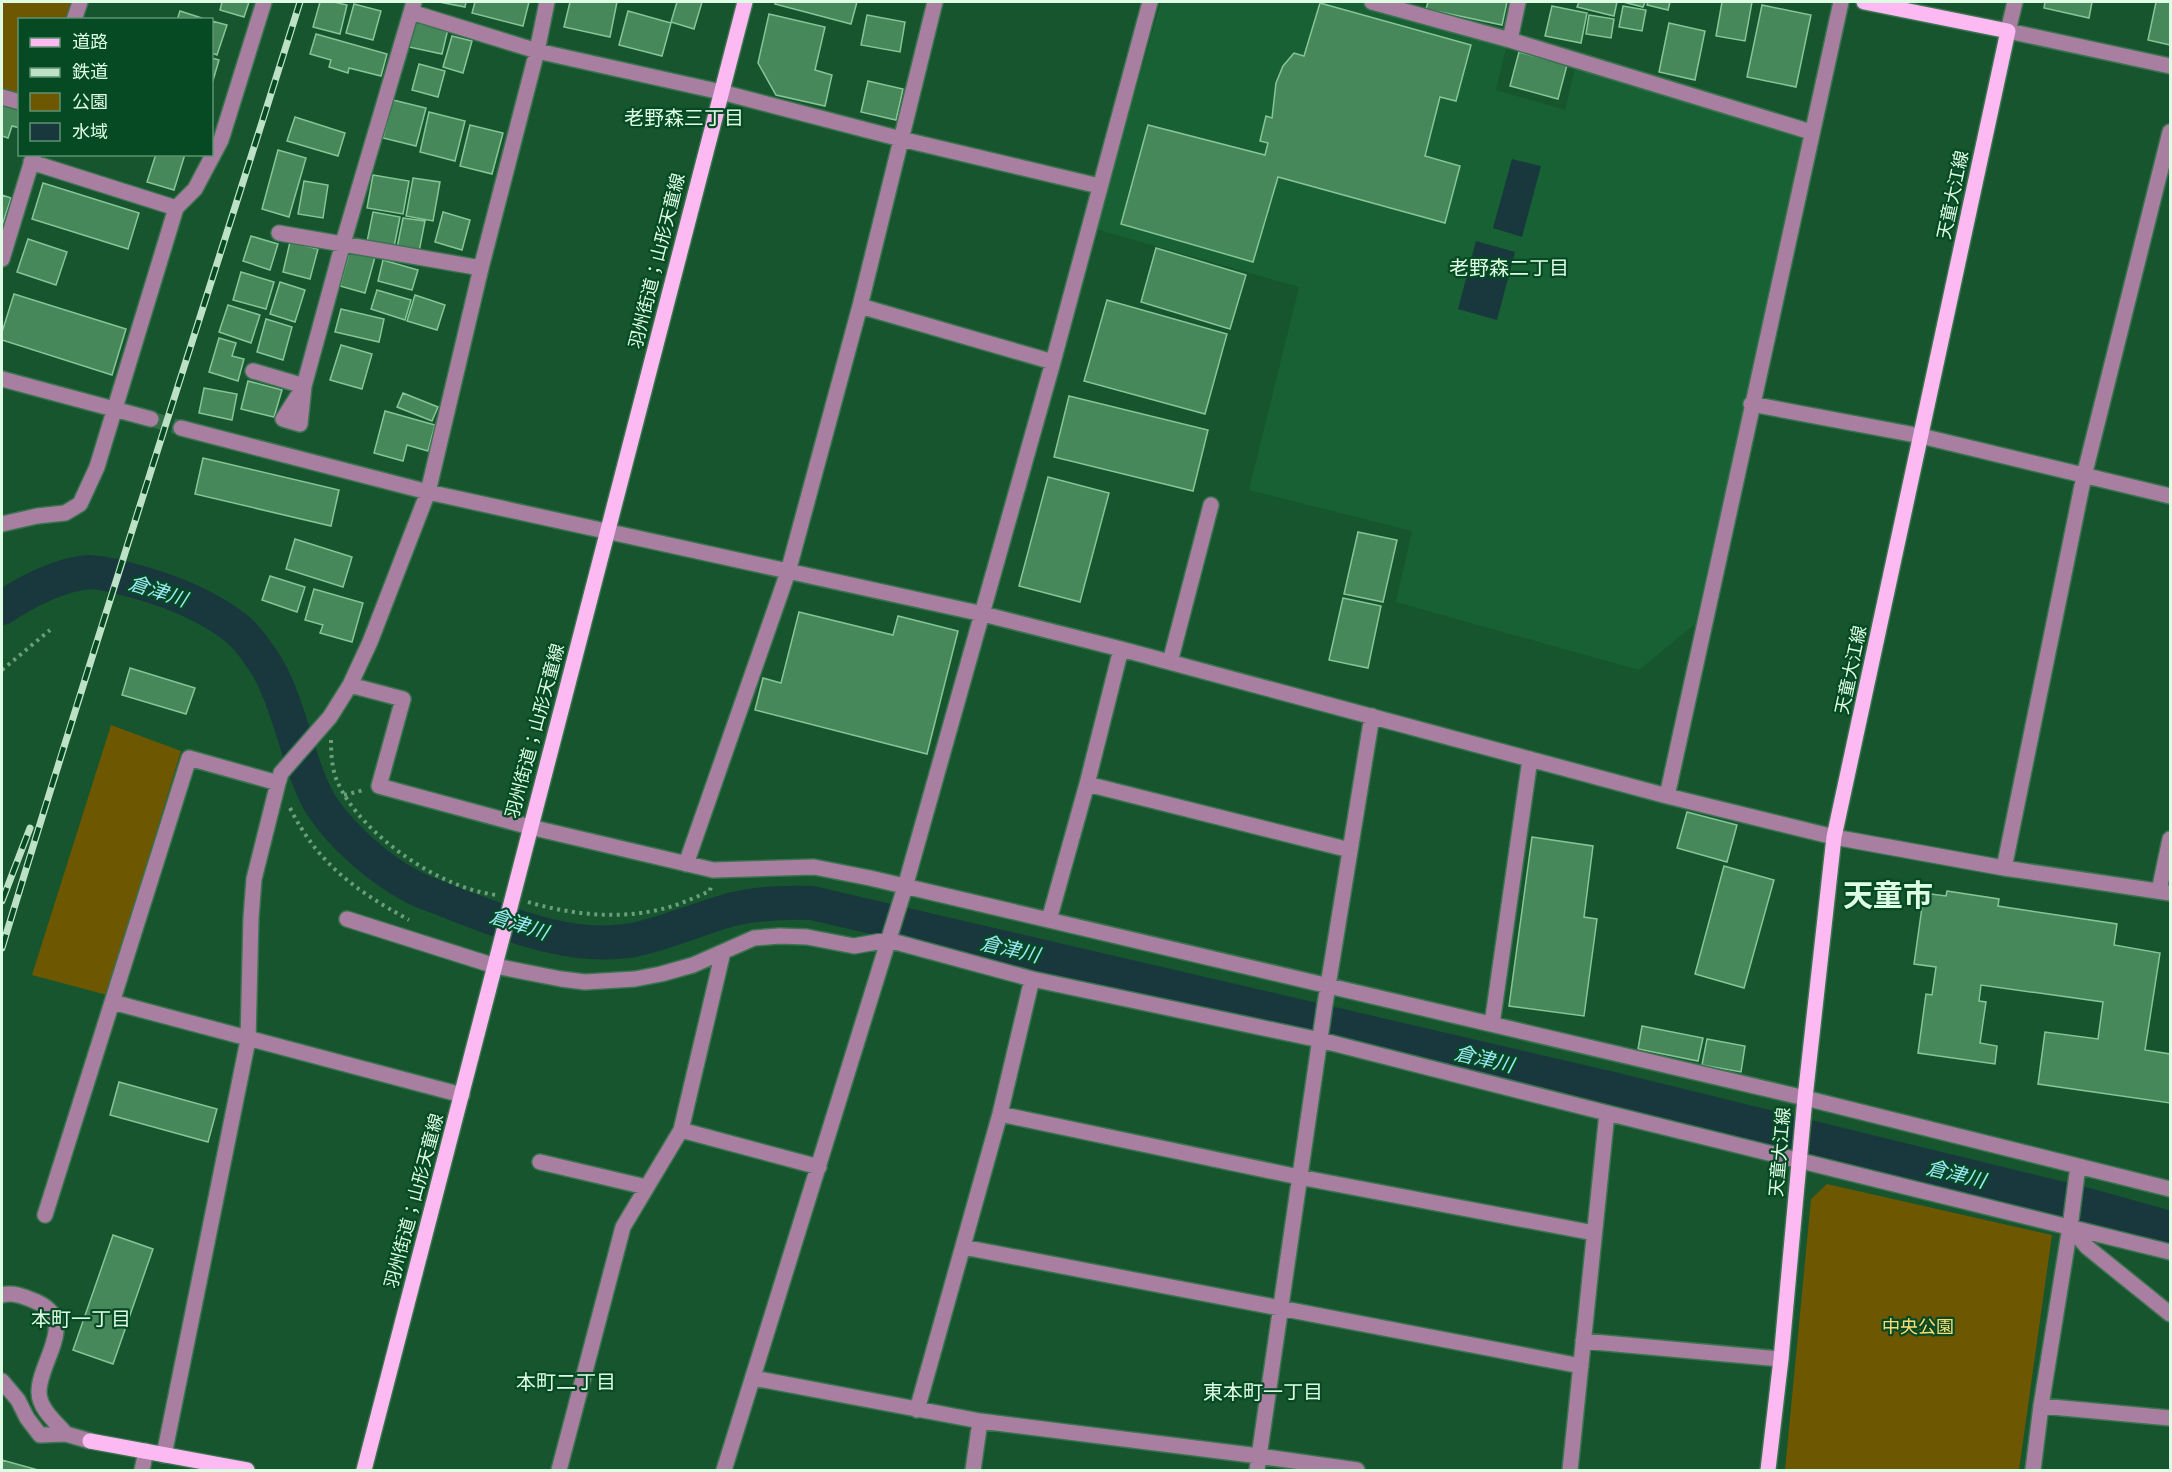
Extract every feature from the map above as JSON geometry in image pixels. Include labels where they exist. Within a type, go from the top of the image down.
[{"type":"main road","name":"羽州街道；山形天童線","points":[[364,1470],[745,2]]},
{"type":"main road","points":[[1864,2],[2008,32]]},
{"type":"main road","name":"天童大江線","points":[[1768,1470],[1781,1359],[1804,1104],[1834,837],[2008,32]]},
{"type":"main road","points":[[90,1441],[247,1470]]},
{"type":"street","points":[[75,18],[80,2]]},
{"type":"street","points":[[213,155],[221,140],[264,2]]},
{"type":"street","points":[[164,1455],[248,1040],[250,918],[254,879],[280,778],[327,721],[350,685],[370,642],[428,492],[481,268],[537,51],[547,2]]},
{"type":"street","points":[[686,864],[788,572],[860,306],[935,2]]},
{"type":"street","points":[[724,1470],[905,887],[1053,362],[1150,2]]},
{"type":"street","points":[[1372,2],[1510,40],[1811,132]]},
{"type":"street","points":[[1510,40],[1518,2]]},
{"type":"street","points":[[1667,796],[1751,404],[1841,2]]},
{"type":"street","points":[[2015,2],[2008,32],[2170,66]]},
{"type":"street","points":[[253,371],[304,386],[343,243],[413,7],[537,51],[721,92],[901,139],[1099,186]]},
{"type":"street","points":[[2,97],[18,101]]},
{"type":"street","points":[[2004,868],[2084,476],[2170,132]]},
{"type":"street","points":[[2,524],[37,516],[65,513],[80,504],[97,467],[176,208],[195,189],[213,156]]},
{"type":"street","points":[[2,259],[32,158],[176,208]]},
{"type":"street","points":[[279,233],[481,268]]},
{"type":"street","points":[[860,306],[1053,362]]},
{"type":"street","points":[[2,379],[151,419]]},
{"type":"street","points":[[1751,404],[1922,436],[2170,496]]},
{"type":"street","points":[[181,428],[428,492],[983,614],[1667,796],[1834,837],[2004,868],[2165,892],[2170,839]]},
{"type":"street","points":[[1170,662],[1211,505]]},
{"type":"street","points":[[1049,920],[1087,784],[1121,649]]},
{"type":"street","points":[[350,685],[403,699],[380,786],[530,827],[713,870],[814,867],[870,878],[1492,1024],[1804,1104],[2170,1189]]},
{"type":"street","points":[[1258,1463],[1325,1004],[1372,716]]},
{"type":"street","points":[[45,1215],[189,758],[280,778]]},
{"type":"street","points":[[1492,1024],[1530,759]]},
{"type":"street","points":[[1087,784],[1350,850]]},
{"type":"street","points":[[347,919],[561,979],[585,982],[613,981],[661,974],[693,965],[754,939],[780,936],[807,937],[854,946],[888,940],[1032,980],[1320,1040],[1800,1161],[2070,1223],[2170,1252]]},
{"type":"street","points":[[559,1470],[623,1227],[681,1130],[723,952]]},
{"type":"street","points":[[917,1410],[1000,1114],[1032,980]]},
{"type":"street","points":[[112,1002],[248,1040],[462,1095]]},
{"type":"street","points":[[1570,1470],[1607,1113]]},
{"type":"street","points":[[1000,1114],[1299,1177],[1594,1233]]},
{"type":"street","points":[[681,1130],[819,1167]]},
{"type":"street","points":[[540,1162],[646,1187]]},
{"type":"street","points":[[2033,1470],[2078,1166]]},
{"type":"street","points":[[2070,1223],[2087,1247],[2170,1314]]},
{"type":"street","points":[[963,1246],[1581,1365]]},
{"type":"street","points":[[2,1295],[10,1293],[26,1297],[46,1306],[55,1316],[56,1328],[39,1392],[43,1407],[66,1434]]},
{"type":"street","points":[[1583,1341],[1781,1359]]},
{"type":"street","points":[[753,1378],[980,1421],[1258,1463],[1357,1470]]},
{"type":"street","points":[[2,1381],[18,1400],[27,1418],[40,1435],[66,1434],[90,1441]]},
{"type":"street","points":[[2041,1406],[2170,1418]]},
{"type":"street","points":[[972,1470],[980,1421]]},
{"type":"street","points":[[142,1470],[146,1452]]},
{"type":"path","points":[[2,670],[50,630]]},
{"type":"path","points":[[327,721],[336,780],[344,795],[366,823],[395,849],[430,872],[512,903],[566,912],[627,915],[666,908],[710,891],[713,870]]},
{"type":"path","points":[[280,778],[296,819],[324,859],[356,889],[412,922]]},
{"type":"shaded area","points":[[1161,2],[1360,2],[1507,43],[1496,90],[1565,110],[1576,64],[1806,135],[1695,624],[1639,670],[1396,602],[1412,531],[1249,490],[1299,287],[1096,229]]},
{"type":"green space","points":[[2,2],[74,2],[68,18],[18,18],[18,96],[2,90]]},
{"type":"green space","points":[[111,725],[181,751],[107,995],[32,975]]},
{"type":"green space","name":"中央公園","points":[[1827,1184],[2052,1235],[2019,1470],[1785,1470],[1811,1199]]},
{"type":"water","points":[[1512,159],[1541,166],[1522,237],[1493,228]]},
{"type":"water","points":[[1476,241],[1515,252],[1497,320],[1458,309]]},
{"type":"building","points":[[222,2],[249,2],[244,17],[220,10]]},
{"type":"building","points":[[320,2],[347,5],[340,34],[313,27]]},
{"type":"building","points":[[439,2],[466,2],[465,7]]},
{"type":"building","points":[[475,2],[529,2],[523,26],[472,13]]},
{"type":"building","points":[[570,2],[617,2],[610,37],[564,27]]},
{"type":"building","points":[[677,2],[702,2],[694,29],[671,22]]},
{"type":"building","points":[[776,2],[857,2],[851,24],[775,4]]},
{"type":"building","points":[[1428,2],[1507,2],[1502,25],[1426,9]]},
{"type":"building","points":[[1579,2],[1617,2],[1614,16],[1577,7]]},
{"type":"building","points":[[1623,2],[1645,2],[1643,7]]},
{"type":"building","points":[[1648,2],[1670,2],[1668,10],[1647,5]]},
{"type":"building","points":[[1722,2],[1752,2],[1745,41],[1716,36]]},
{"type":"building","points":[[2045,2],[2092,2],[2089,18],[2044,8]]},
{"type":"building","points":[[2156,2],[2170,2],[2170,45],[2148,40]]},
{"type":"building","points":[[1320,3],[1471,45],[1456,101],[1440,97],[1425,156],[1460,166],[1445,223],[1278,177],[1253,262],[1121,224],[1148,125],[1265,155],[1268,143],[1260,141],[1266,116],[1272,118],[1276,83],[1283,66],[1294,53],[1304,56]]},
{"type":"building","points":[[354,4],[381,11],[373,40],[346,33]]},
{"type":"building","points":[[1762,5],[1811,15],[1796,87],[1747,77]]},
{"type":"building","points":[[1552,6],[1587,13],[1581,43],[1545,36]]},
{"type":"building","points":[[1623,6],[1646,10],[1642,31],[1619,27]]},
{"type":"building","points":[[180,11],[202,18],[178,18]]},
{"type":"building","points":[[628,11],[671,23],[662,56],[619,45]]},
{"type":"building","points":[[769,14],[825,27],[815,70],[832,75],[825,106],[776,95],[758,63]]},
{"type":"building","points":[[867,15],[905,22],[900,52],[861,45]]},
{"type":"building","points":[[1589,15],[1614,19],[1611,38],[1586,34]]},
{"type":"building","points":[[213,21],[227,25],[217,55],[213,53]]},
{"type":"building","points":[[415,22],[448,29],[442,54],[409,47]]},
{"type":"building","points":[[1669,23],[1705,31],[1695,80],[1659,72]]},
{"type":"building","points":[[316,34],[387,54],[381,76],[349,68],[348,73],[329,67],[331,60],[310,54]]},
{"type":"building","points":[[452,36],[472,41],[463,73],[443,67]]},
{"type":"building","points":[[1519,52],[1567,65],[1558,99],[1510,86]]},
{"type":"building","points":[[213,58],[219,60],[213,81]]},
{"type":"building","points":[[419,64],[445,71],[438,97],[412,90]]},
{"type":"building","points":[[868,81],[903,89],[896,120],[861,112]]},
{"type":"building","points":[[393,100],[426,108],[416,146],[383,138]]},
{"type":"building","points":[[2,102],[18,106],[18,128],[12,126],[8,138],[2,136]]},
{"type":"building","points":[[429,112],[465,121],[455,161],[420,152]]},
{"type":"building","points":[[295,117],[345,133],[338,156],[287,141]]},
{"type":"building","points":[[470,125],[503,133],[492,174],[460,166]]},
{"type":"building","points":[[278,150],[306,158],[289,217],[262,209]]},
{"type":"building","points":[[155,156],[184,156],[174,190],[147,182]]},
{"type":"building","points":[[373,175],[409,181],[403,214],[367,208]]},
{"type":"building","points":[[413,178],[440,182],[433,221],[406,216]]},
{"type":"building","points":[[304,181],[328,185],[323,218],[298,214]]},
{"type":"building","points":[[43,183],[139,213],[128,249],[32,219]]},
{"type":"building","points":[[2,195],[11,198],[2,226]]},
{"type":"building","points":[[373,212],[400,217],[394,247],[367,242]]},
{"type":"building","points":[[443,212],[470,220],[462,250],[435,242]]},
{"type":"building","points":[[403,218],[425,221],[419,252],[397,248]]},
{"type":"building","points":[[251,236],[278,244],[270,270],[243,261]]},
{"type":"building","points":[[28,239],[67,252],[56,285],[17,272]]},
{"type":"building","points":[[290,242],[318,249],[310,279],[283,272]]},
{"type":"building","points":[[1156,248],[1246,275],[1230,329],[1141,302]]},
{"type":"building","points":[[350,250],[375,257],[365,293],[340,286]]},
{"type":"building","points":[[383,260],[418,270],[412,290],[378,281]]},
{"type":"building","points":[[241,272],[274,282],[266,309],[233,300]]},
{"type":"building","points":[[280,282],[305,290],[295,322],[270,314]]},
{"type":"building","points":[[377,290],[411,300],[405,320],[371,309]]},
{"type":"building","points":[[14,294],[126,329],[112,375],[2,340],[2,332]]},
{"type":"building","points":[[415,295],[445,305],[437,330],[407,321]]},
{"type":"building","points":[[1107,300],[1227,334],[1205,414],[1084,381]]},
{"type":"building","points":[[228,305],[260,315],[251,343],[219,332]]},
{"type":"building","points":[[341,309],[384,319],[379,342],[335,332]]},
{"type":"building","points":[[266,319],[292,327],[283,360],[257,352]]},
{"type":"building","points":[[219,338],[236,343],[232,356],[244,359],[238,381],[209,372]]},
{"type":"building","points":[[341,345],[372,354],[362,389],[330,380]]},
{"type":"building","points":[[248,381],[282,390],[274,417],[241,409]]},
{"type":"building","points":[[204,388],[237,394],[232,420],[199,413]]},
{"type":"building","points":[[403,393],[438,407],[432,421],[397,407]]},
{"type":"building","points":[[1069,396],[1208,430],[1193,491],[1054,457]]},
{"type":"building","points":[[385,411],[435,425],[428,451],[407,445],[403,461],[374,453]]},
{"type":"building","points":[[203,458],[339,490],[331,526],[195,494]]},
{"type":"building","points":[[1048,477],[1109,493],[1080,602],[1019,586]]},
{"type":"building","points":[[1358,532],[1397,540],[1383,602],[1344,594]]},
{"type":"building","points":[[295,539],[352,557],[343,587],[286,569]]},
{"type":"building","points":[[270,576],[305,587],[297,612],[262,600]]},
{"type":"building","points":[[314,589],[363,603],[352,642],[320,633],[323,625],[305,620]]},
{"type":"building","points":[[1343,598],[1381,606],[1368,668],[1329,660]]},
{"type":"building","points":[[799,612],[893,635],[898,616],[958,631],[927,754],[755,710],[763,678],[781,683]]},
{"type":"building","points":[[130,668],[195,688],[186,714],[122,695]]},
{"type":"building","points":[[1687,812],[1737,825],[1727,862],[1677,848]]},
{"type":"building","points":[[1532,837],[1593,846],[1584,917],[1597,919],[1584,1016],[1509,1006]]},
{"type":"building","points":[[1724,866],[1774,880],[1744,988],[1695,974]]},
{"type":"building","points":[[1947,891],[1999,899],[1998,906],[2117,924],[2114,945],[2160,953],[2145,1050],[2170,1054],[2170,1103],[2038,1084],[2045,1032],[2098,1039],[2103,1002],[1981,985],[1979,1001],[1986,1002],[1980,1043],[1997,1046],[1995,1064],[1918,1053],[1926,994],[1932,995],[1936,967],[1914,964],[1924,893],[1946,896]]},
{"type":"building","points":[[1642,1026],[1703,1038],[1698,1061],[1638,1049]]},
{"type":"building","points":[[1707,1039],[1745,1046],[1741,1072],[1702,1065]]},
{"type":"building","points":[[119,1082],[217,1109],[208,1142],[110,1115]]},
{"type":"building","points":[[113,1235],[153,1249],[113,1364],[73,1350]]},
{"type":"building","points":[[2,1460],[38,1470],[2,1470]]},
{"type":"waterway","name":"倉津川","points":[[2,608],[43,585],[88,572],[113,575],[156,587],[211,611],[244,635],[269,670],[283,702],[313,791],[330,817],[351,841],[375,862],[413,887],[545,935],[592,942],[615,942],[650,936],[743,907],[773,903],[812,903],[1617,1090],[2095,1207],[2170,1228]]},
{"type":"tunnel","points":[[151,419],[181,428]]},
{"type":"railway","points":[[2,948],[112,592],[300,2]]},
{"type":"railway","points":[[2,901],[30,828]]},
{"type":"district","name":"老野森三丁目","points":[[684,118]]},
{"type":"district","name":"老野森二丁目","points":[[1509,268]]},
{"type":"district","name":"天童市","points":[[1888,896]]},
{"type":"district","name":"本町一丁目","points":[[81,1319]]},
{"type":"district","name":"本町二丁目","points":[[566,1382]]},
{"type":"district","name":"東本町一丁目","points":[[1263,1392]]}]
